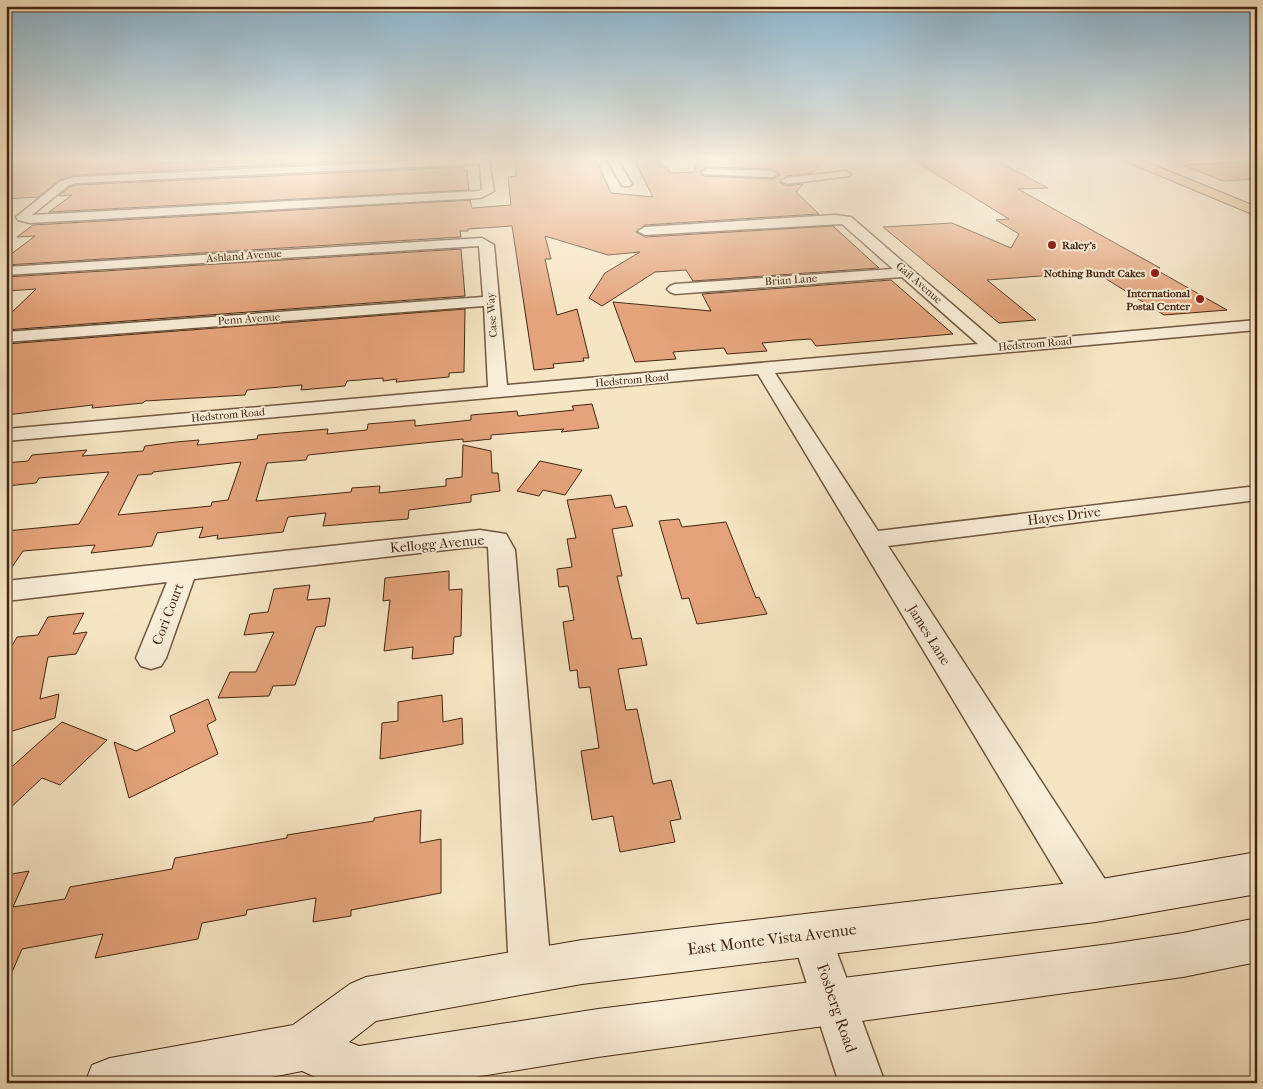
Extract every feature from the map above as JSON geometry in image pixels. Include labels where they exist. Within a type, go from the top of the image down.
[{"type":"main road","name":"East Monte Vista Avenue","points":[[110,1083],[303,1047],[366,1000],[530,970],[636,954],[1096,901],[1257,873]]},
{"type":"main road","points":[[303,1047],[360,1071],[506,1046],[834,1001],[1110,966],[1184,955],[1257,940]]},
{"type":"street","points":[[31,210],[23,218],[180,210]]},
{"type":"street","name":"Gail Avenue","points":[[645,231],[844,219],[850,222],[993,348]]},
{"type":"street","name":"Ashland Avenue","points":[[6,271],[482,242]]},
{"type":"street","name":"Case Way","points":[[482,242],[487,245],[498,391]]},
{"type":"street","name":"Brian Lane","points":[[676,289],[907,272]]},
{"type":"street","name":"Penn Avenue","points":[[6,336],[491,302]]},
{"type":"street","name":"Hedstrom Road","points":[[6,435],[1257,325]]},
{"type":"street","name":"James Lane","points":[[763,368],[1096,901]]},
{"type":"street","name":"Hayes Drive","points":[[870,540],[1257,492]]},
{"type":"street","name":"Kellogg Avenue","points":[[6,591],[480,538],[493,539],[499,542],[502,550],[530,970]]},
{"type":"street","name":"Cori Court","points":[[151,658],[184,571]]},
{"type":"street","name":"Fosberg Road","points":[[811,934],[862,1083]]},
{"type":"building","points":[[52,210],[91,210],[49,212]]},
{"type":"building","points":[[298,210],[815,210],[819,214],[645,225],[636,232],[645,237],[833,226],[879,268],[693,281],[686,270],[655,272],[602,306],[589,298],[605,273],[640,252],[608,255],[545,236],[551,259],[545,259],[557,315],[577,309],[589,358],[583,358],[584,361],[553,364],[554,368],[534,370],[512,226],[468,229],[468,231],[460,231],[461,237],[6,265],[6,258],[35,236],[17,237],[33,225]]},
{"type":"building","points":[[994,210],[1055,210],[1160,268],[1153,268],[1227,310],[1164,315],[1095,272],[987,280],[1036,320],[999,323],[883,227],[952,223],[1011,248],[1019,234],[996,220],[1009,219]]},
{"type":"building","points":[[461,249],[465,296],[6,330],[6,318],[36,289],[6,291],[6,277]]},
{"type":"building","points":[[891,280],[953,334],[816,346],[811,339],[795,340],[762,343],[767,351],[727,354],[724,348],[673,352],[676,359],[635,362],[613,302],[711,311],[702,294]]},
{"type":"building","points":[[465,309],[464,372],[449,373],[449,377],[396,382],[397,379],[383,381],[383,378],[347,381],[345,386],[301,390],[302,385],[247,390],[245,395],[145,401],[143,403],[92,408],[93,405],[6,415],[6,344]]},
{"type":"building","points":[[592,404],[599,428],[561,432],[564,429],[491,435],[491,439],[463,442],[463,439],[308,455],[306,460],[267,463],[256,501],[351,492],[352,488],[380,486],[379,493],[446,486],[446,479],[462,477],[463,445],[491,451],[492,473],[498,473],[500,491],[471,495],[471,502],[409,510],[408,519],[323,526],[326,513],[288,517],[283,532],[217,539],[218,535],[199,538],[203,527],[157,533],[152,546],[91,553],[95,545],[23,551],[6,576],[6,531],[79,524],[109,472],[39,478],[36,483],[6,486],[6,463],[28,461],[32,455],[87,450],[82,456],[143,451],[145,446],[176,442],[199,440],[197,445],[257,439],[258,435],[328,429],[327,434],[367,430],[368,424],[415,420],[415,426],[471,420],[471,415],[517,411],[518,416],[574,410],[572,406]],"holes":[[[241,462],[228,500],[212,502],[211,506],[118,515],[138,475]]]},
{"type":"building","points":[[540,461],[582,470],[565,495],[543,490],[539,496],[517,491]]},
{"type":"building","points":[[611,495],[615,508],[626,506],[633,526],[612,529],[622,576],[617,576],[632,639],[641,638],[647,665],[618,669],[626,710],[637,709],[653,784],[671,780],[681,819],[670,821],[675,842],[620,852],[613,816],[592,820],[581,751],[599,748],[590,687],[579,688],[577,670],[570,671],[563,622],[574,620],[568,586],[559,587],[557,569],[572,567],[567,539],[576,538],[567,500]]},
{"type":"building","points":[[679,519],[682,527],[726,522],[756,598],[759,597],[767,614],[697,624],[689,598],[682,599],[659,521]]},
{"type":"building","points":[[449,571],[449,590],[462,589],[461,636],[454,637],[453,654],[412,659],[413,647],[384,651],[390,600],[383,601],[385,578]]},
{"type":"building","points":[[310,585],[307,600],[330,598],[325,626],[316,627],[295,685],[273,686],[269,696],[218,698],[230,672],[256,672],[274,632],[244,635],[250,614],[268,612],[274,589]]},
{"type":"building","points":[[84,613],[73,634],[87,632],[76,654],[48,657],[40,699],[59,694],[55,718],[6,733],[6,656],[17,637],[38,635],[48,617]]},
{"type":"building","points":[[442,695],[443,722],[462,718],[463,744],[380,759],[382,723],[398,721],[398,702]]},
{"type":"building","points":[[208,699],[216,720],[207,725],[218,754],[129,798],[114,742],[136,751],[175,732],[170,716]]},
{"type":"building","points":[[62,722],[107,740],[60,785],[42,778],[6,812],[6,772]]},
{"type":"building","points":[[421,810],[420,843],[441,839],[441,893],[351,910],[351,916],[313,922],[316,898],[247,910],[246,915],[202,923],[198,939],[95,958],[103,934],[22,949],[6,986],[6,875],[29,871],[13,907],[65,899],[70,887],[172,869],[175,858],[287,838],[287,835],[374,821],[374,818]]},
{"type":"place","name":"Raley's","points":[[1052,245]]},
{"type":"place","name":"Nothing Bundt Cakes","points":[[1155,273]]},
{"type":"place","name":"International Postal Center","points":[[1200,299]]}]
